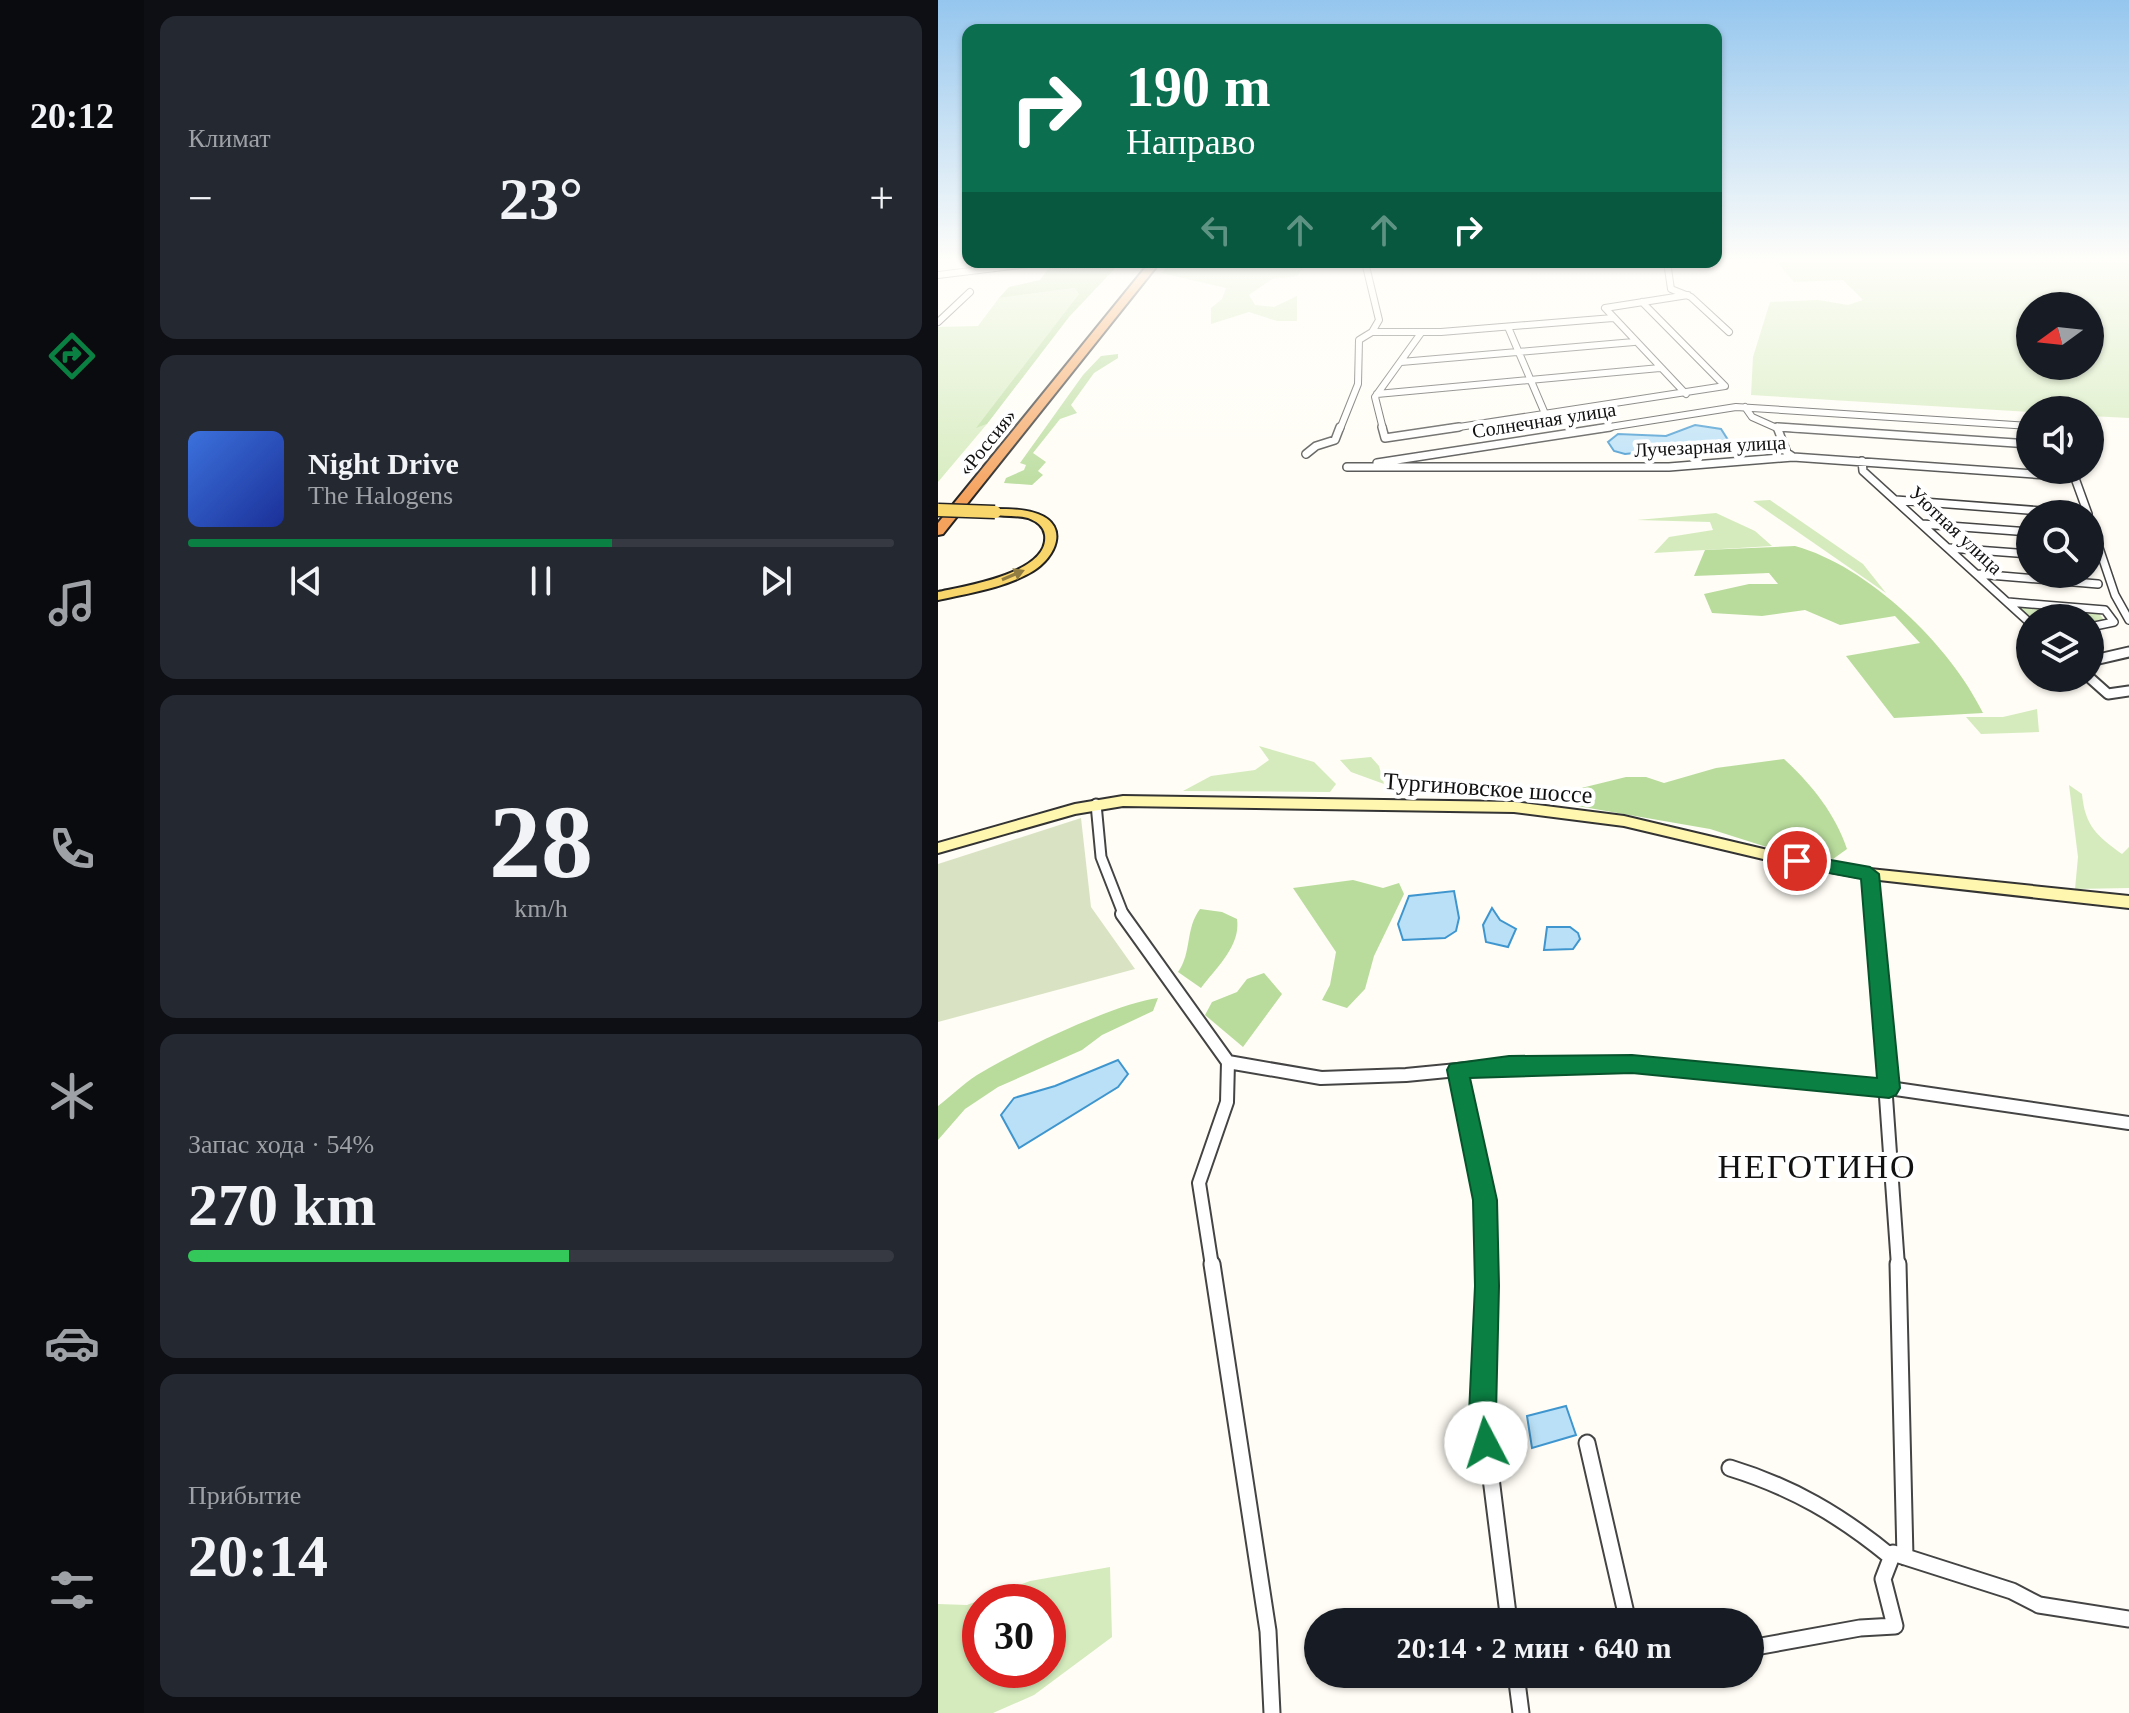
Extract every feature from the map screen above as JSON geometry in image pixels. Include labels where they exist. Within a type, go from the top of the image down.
[{"type":"highway","name":"«Россия»","points":[[938,512],[1080,340]]},
{"type":"highway","name":"«Россия»","points":[[938,531],[1092,340]]},
{"type":"main road","points":[[938,512],[1029,515],[1044,523],[1052,537],[1049,550],[1032,566],[1012,576],[938,596]]},
{"type":"main road","name":"Тургиновское шоссе","points":[[938,848],[1096,804],[1136,800],[1514,807],[1624,821],[1776,857],[1870,874],[2129,902]]},
{"type":"street","points":[[1306,454],[1316,446],[1335,440],[1358,384],[1359,340]]},
{"type":"street","points":[[1416,340],[1377,394],[1383,436],[1394,438],[1546,416],[1725,386],[1680,340]]},
{"type":"street","points":[[1514,340],[1546,416]]},
{"type":"street","points":[[1401,362],[1634,342],[1686,394]]},
{"type":"street","points":[[1377,394],[1660,368]]},
{"type":"street","points":[[1745,407],[1752,417],[1778,427],[2016,443]]},
{"type":"street","name":"Солнечная улица","points":[[1347,467],[1745,407],[2016,425]]},
{"type":"street","points":[[1778,427],[1787,453],[1793,457]]},
{"type":"street","name":"Лучезарная улица","points":[[1347,467],[1669,467],[1793,457],[2016,470]]},
{"type":"street","name":"Уютная улица","points":[[1862,461],[1863,471],[2016,610]]},
{"type":"street","points":[[1896,500],[2016,509]]},
{"type":"street","points":[[1922,524],[2016,531]]},
{"type":"street","points":[[1949,548],[2016,553]]},
{"type":"street","points":[[2104,562],[2115,595],[2129,620]]},
{"type":"street","points":[[1977,574],[2016,577]]},
{"type":"street","points":[[2008,602],[2032,604]]},
{"type":"street","points":[[2104,610],[2114,622],[2104,624]]},
{"type":"street","points":[[2104,658],[2129,652]]},
{"type":"street","points":[[2104,690],[2108,694],[2129,691]]},
{"type":"street","points":[[1096,804],[1101,857],[1118,908],[1228,1062],[1227,1102],[1199,1183],[1268,1631],[1272,1713]]},
{"type":"street","points":[[1764,1645],[1860,1628],[1895,1626],[1881,1579],[1898,1556],[1904,1427],[1889,1088],[1870,874]]},
{"type":"street","points":[[1228,1062],[1321,1078],[1509,1065],[1632,1064],[1889,1088],[2129,1123]]},
{"type":"street","points":[[1458,1070],[1485,1200],[1487,1286],[1483,1414],[1507,1608]]},
{"type":"street","points":[[1587,1443],[1625,1608]]},
{"type":"street","points":[[1730,1468],[1783,1483],[1834,1510],[1898,1556],[2012,1591],[2039,1605],[2129,1619]]},
{"type":"street","points":[[1518,1688],[1521,1713]]},
{"type":"green space","points":[[938,340],[1045,340],[978,427],[987,424],[938,482]]},
{"type":"green space","points":[[1044,340],[1051,340],[987,424],[976,428]]},
{"type":"green space","points":[[1758,340],[2016,340],[2016,380],[2104,380],[2104,340],[2129,340],[2129,418],[2104,417],[2104,396],[2016,396],[2016,411],[1751,395],[1753,357]]},
{"type":"green space","points":[[1118,354],[1118,358],[1094,373],[1071,405],[1077,413],[1060,419],[1033,453],[1046,462],[1038,471],[1043,475],[1032,485],[1004,483],[1006,478],[1024,470],[1026,465],[1020,463],[1083,375],[1101,356]]},
{"type":"green space","points":[[1770,500],[1863,564],[1886,593],[1753,501]]},
{"type":"green space","points":[[1716,513],[1755,531],[1772,546],[1654,553],[1669,537],[1713,530],[1710,522],[1637,520]]},
{"type":"green space","points":[[1795,546],[1851,571],[1904,612],[1950,661],[1983,713],[1894,718],[1846,656],[1920,643],[1895,616],[1840,625],[1805,610],[1762,616],[1712,613],[1704,594],[1749,584],[1778,584],[1769,573],[1694,576],[1705,550]]},
{"type":"green space","points":[[2037,709],[2039,732],[1981,734],[1966,717],[2003,717]]},
{"type":"green space","points":[[1259,746],[1314,762],[1336,784],[1330,792],[1183,791],[1211,776],[1255,770],[1269,760]]},
{"type":"green space","points":[[1371,757],[1379,766],[1384,784],[1351,772],[1340,760]]},
{"type":"green space","points":[[1784,759],[1813,789],[1836,823],[1847,849],[1833,859],[1773,849],[1710,829],[1560,803],[1565,792],[1626,777],[1646,777],[1664,783],[1716,768]]},
{"type":"green space","points":[[2069,785],[2082,794],[2089,822],[2099,836],[2122,854],[2129,847],[2129,888],[2075,889],[2078,857]]},
{"type":"green space","points":[[1081,818],[1091,907],[1135,969],[938,1022],[938,864]]},
{"type":"green space","points":[[1353,880],[1383,888],[1399,883],[1404,894],[1374,956],[1365,989],[1347,1008],[1322,1000],[1330,985],[1336,952],[1293,888]]},
{"type":"green space","points":[[1200,909],[1222,912],[1237,919],[1231,947],[1201,988],[1178,972]]},
{"type":"green space","points":[[1264,973],[1282,994],[1243,1047],[1205,1015],[1212,1002],[1237,992],[1247,979]]},
{"type":"green space","points":[[1158,998],[1153,1011],[1102,1035],[1082,1050],[998,1087],[965,1109],[938,1140],[938,1106],[977,1075],[1092,1018]]},
{"type":"green space","points":[[1110,1567],[1112,1637],[1066,1671],[1066,1584],[1022,1584]]},
{"type":"green space","points":[[938,1604],[962,1605],[962,1688],[1043,1688],[993,1713],[938,1713]]},
{"type":"water","points":[[1695,425],[1721,429],[1728,440],[1688,453],[1684,448],[1625,454],[1614,451],[1608,442],[1618,434],[1666,436]]},
{"type":"water","points":[[1454,891],[1459,918],[1456,931],[1445,938],[1403,940],[1398,924],[1409,896]]},
{"type":"water","points":[[1492,908],[1500,920],[1516,929],[1508,947],[1486,942],[1483,925]]},
{"type":"water","points":[[1547,927],[1570,927],[1580,939],[1573,949],[1544,950]]},
{"type":"water","points":[[1118,1060],[1128,1074],[1118,1087],[1019,1148],[1001,1115],[1014,1098],[1055,1086]]},
{"type":"water","points":[[1566,1406],[1576,1435],[1532,1448],[1527,1416]]},
{"type":"district","name":"НЕГОТИНО","points":[[1817,1166]]},
{"type":"route","points":[[1486,1443],[1483,1414],[1487,1286],[1485,1200],[1458,1070],[1509,1065],[1632,1064],[1889,1088],[1870,874],[1797,861]]}]
